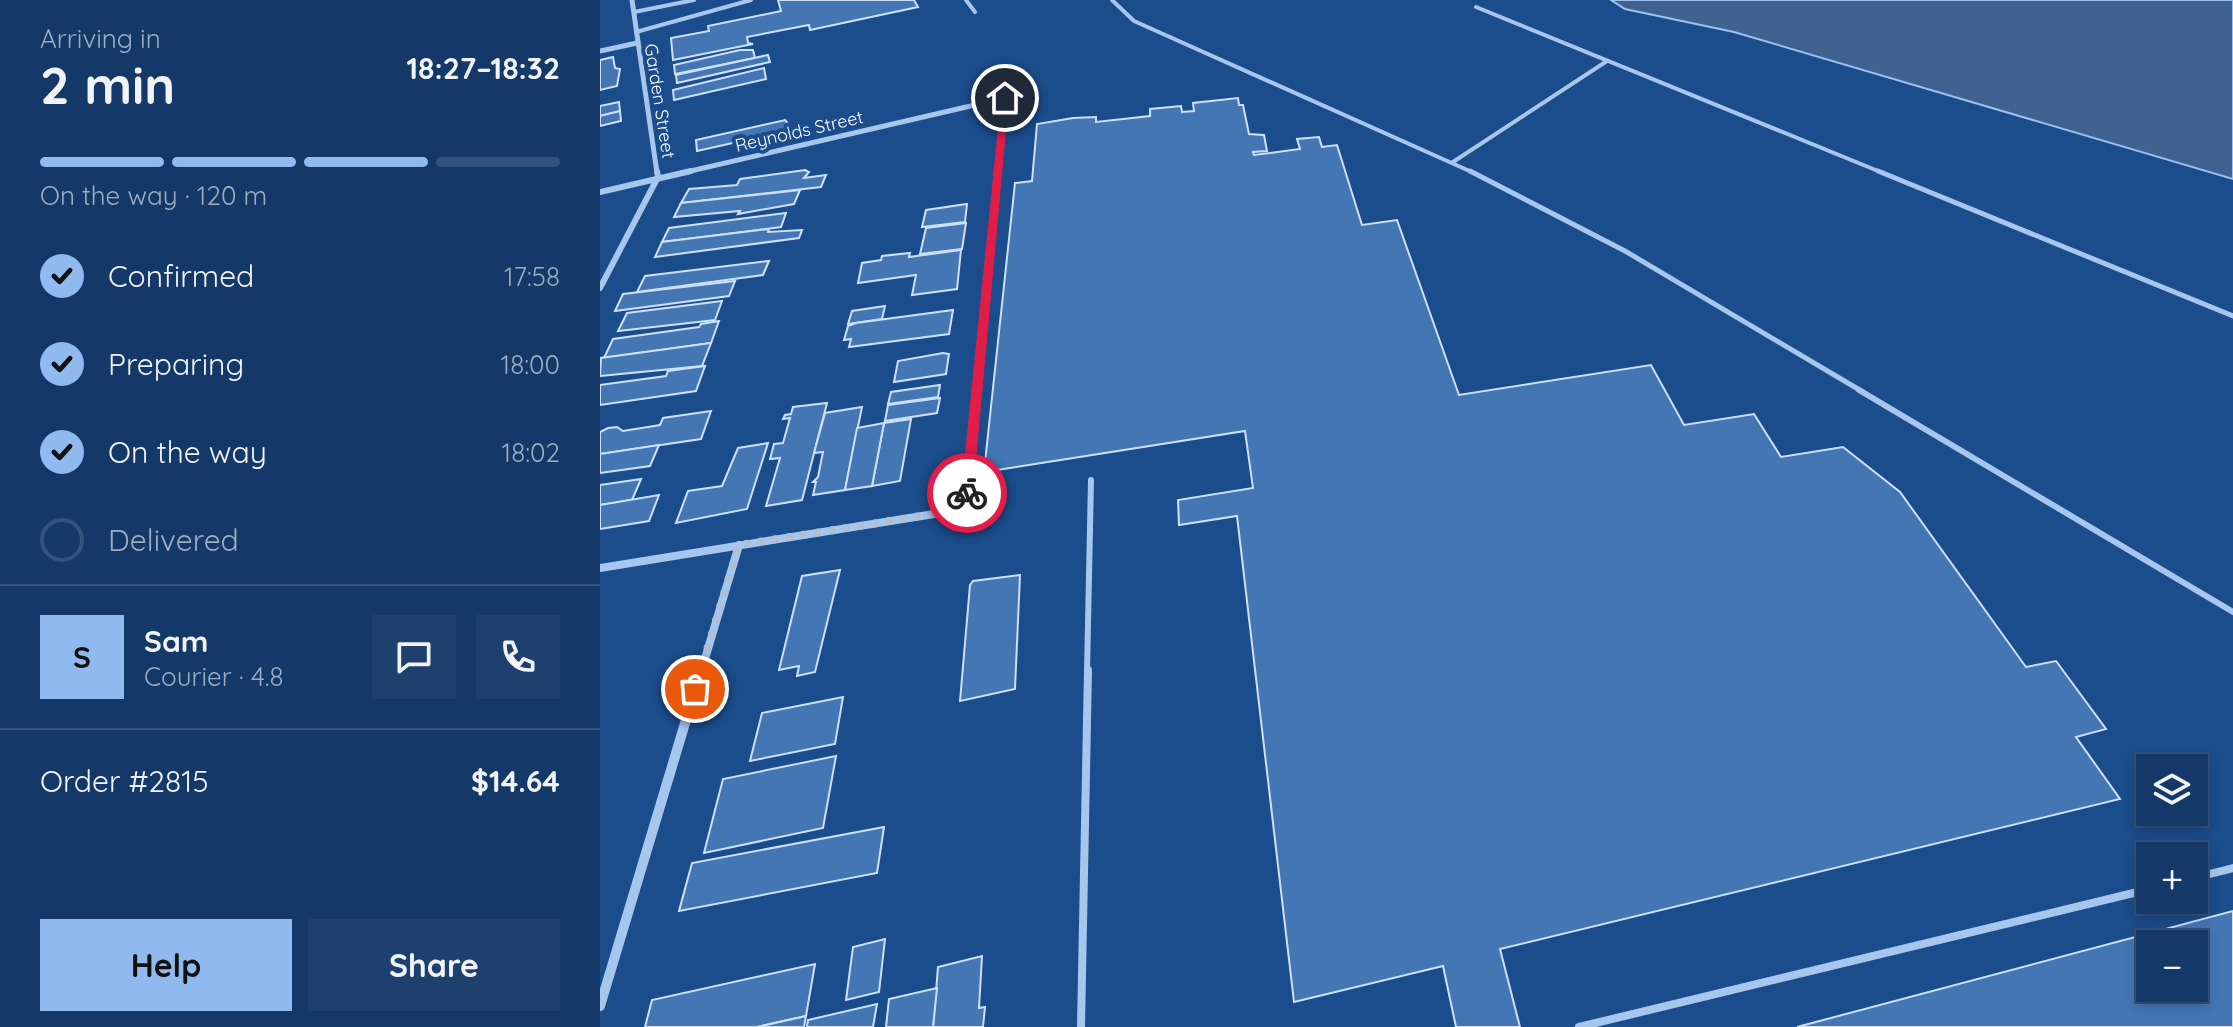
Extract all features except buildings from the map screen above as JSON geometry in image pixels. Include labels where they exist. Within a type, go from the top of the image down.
[{"type":"street","name":"Garden Street","points":[[600,288],[658,177],[632,0]]},
{"type":"street","points":[[600,51],[637,43]]},
{"type":"street","name":"Reynolds Street","points":[[600,192],[1005,98],[965,509],[739,545]]},
{"type":"street","points":[[600,568],[739,545],[600,1006]]},
{"type":"lane","points":[[634,12],[694,0]]},
{"type":"lane","points":[[636,32],[751,0]]},
{"type":"lane","points":[[966,0],[975,12]]},
{"type":"lane","points":[[1112,0],[1134,21],[1146,27],[1453,162],[1625,251],[2233,612]]},
{"type":"lane","points":[[1476,7],[2233,316]]},
{"type":"lane","points":[[1453,162],[1607,61]]},
{"type":"lane","points":[[1081,1027],[1091,480]]},
{"type":"lane","points":[[2208,874],[2233,868]]},
{"type":"lane","points":[[1579,1027],[2136,892]]},
{"type":"water","points":[[1611,0],[2233,0],[2233,179],[1734,32],[1625,9]]},
{"type":"way so far","points":[[695,689],[739,545],[965,509],[967,493]]},
{"type":"route","points":[[967,493],[1005,98]]}]
